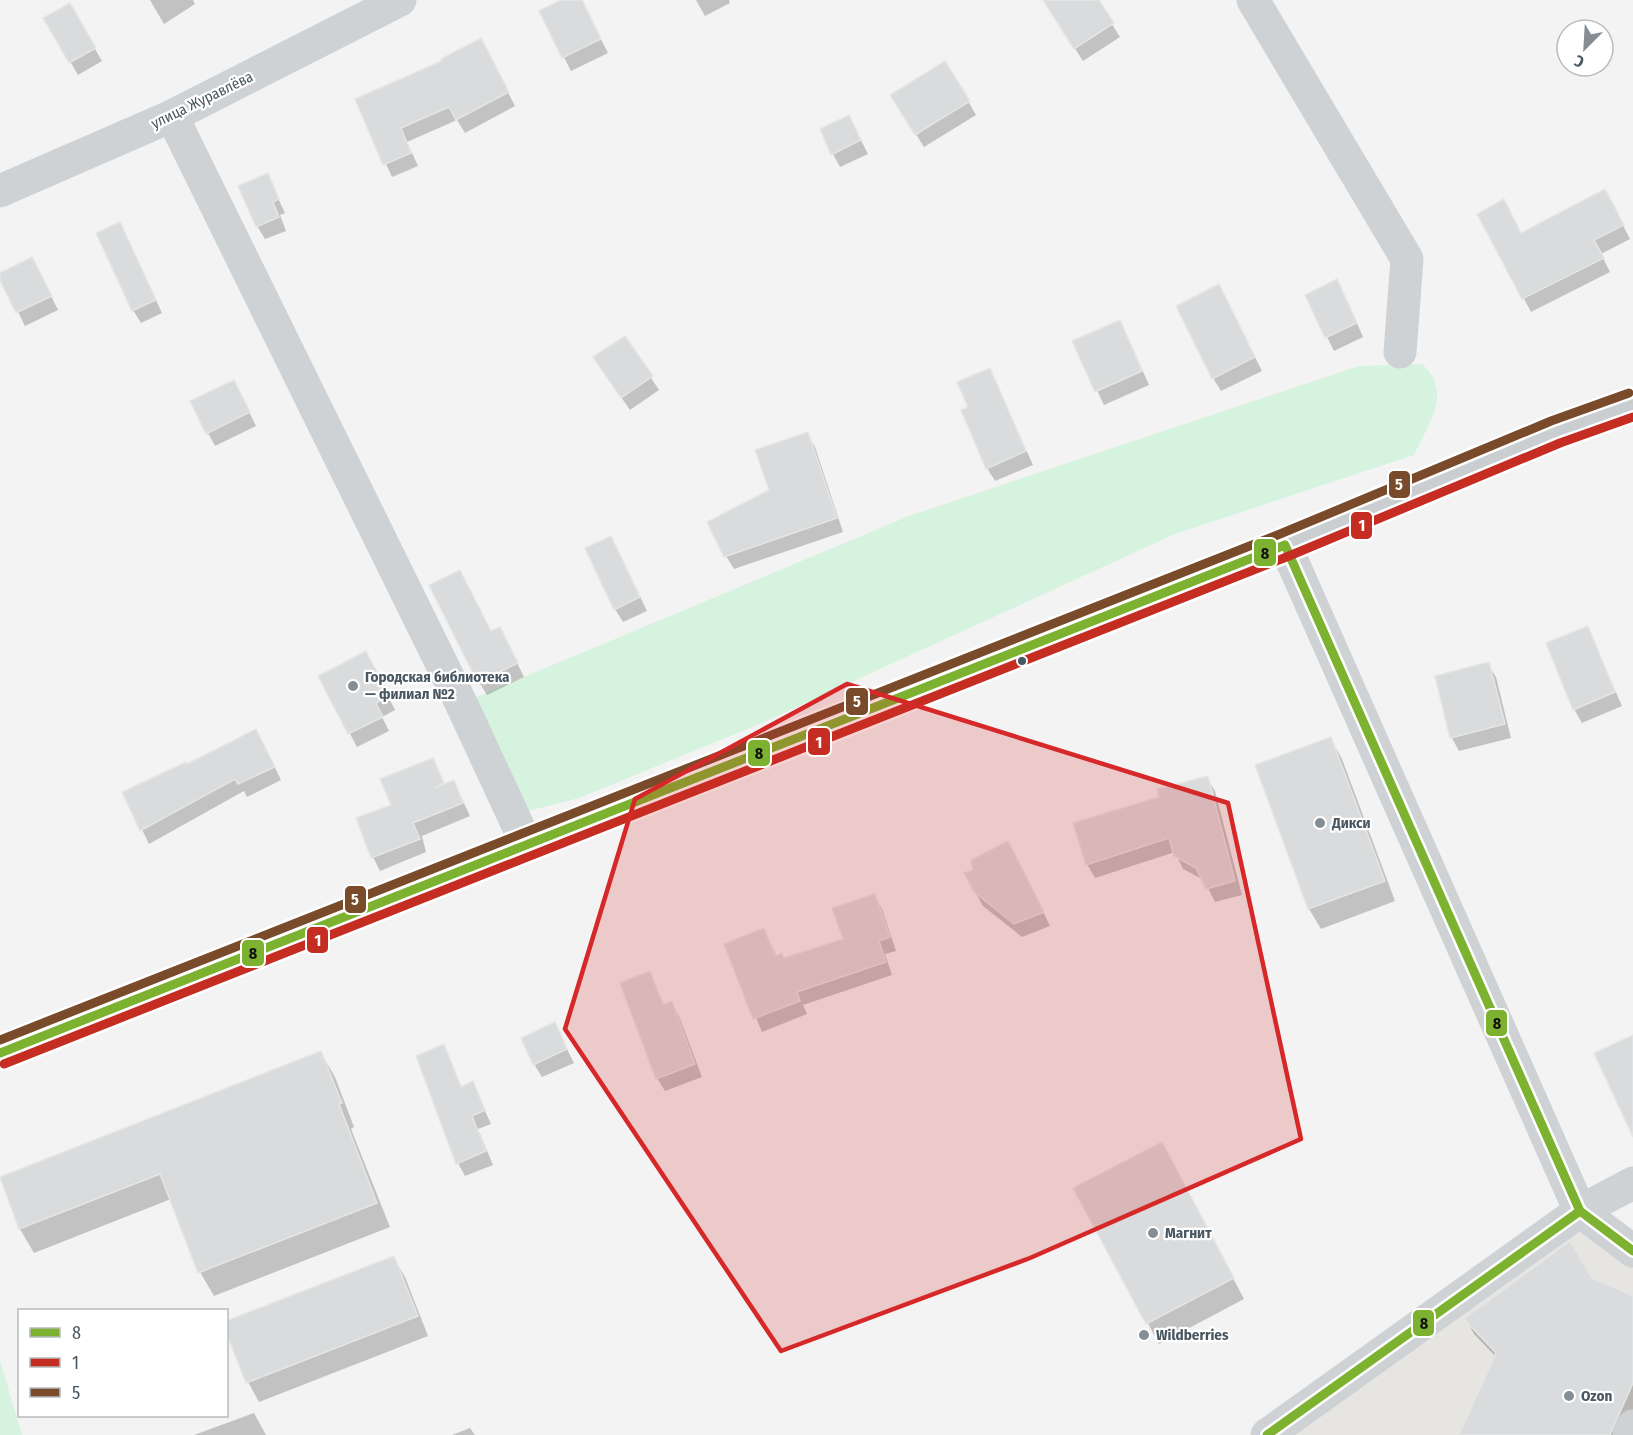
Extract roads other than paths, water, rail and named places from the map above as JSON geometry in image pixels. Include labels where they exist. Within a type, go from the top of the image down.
[{"type":"main road","points":[[0,1053],[526,843],[1285,545],[1556,432],[1633,404]]},
{"type":"street","name":"улица Журавлёва","points":[[0,191],[172,116],[400,0]]},
{"type":"street","points":[[1253,0],[1407,259],[1400,352]]},
{"type":"street","points":[[172,116],[461,703],[526,843]]},
{"type":"street","points":[[1285,545],[1580,1211],[1633,1251]]},
{"type":"street","points":[[1267,1435],[1580,1211],[1633,1183]]},
{"type":"street","points":[[1629,1435],[1633,1426]]},
{"type":"place","name":"Городская библиотека — филиал №2","points":[[353,686]]},
{"type":"place","name":"Дикси","points":[[1320,823]]},
{"type":"place","name":"Магнит","points":[[1153,1233]]},
{"type":"place","name":"Wildberries","points":[[1144,1335]]},
{"type":"place","name":"Ozon","points":[[1569,1396]]}]
